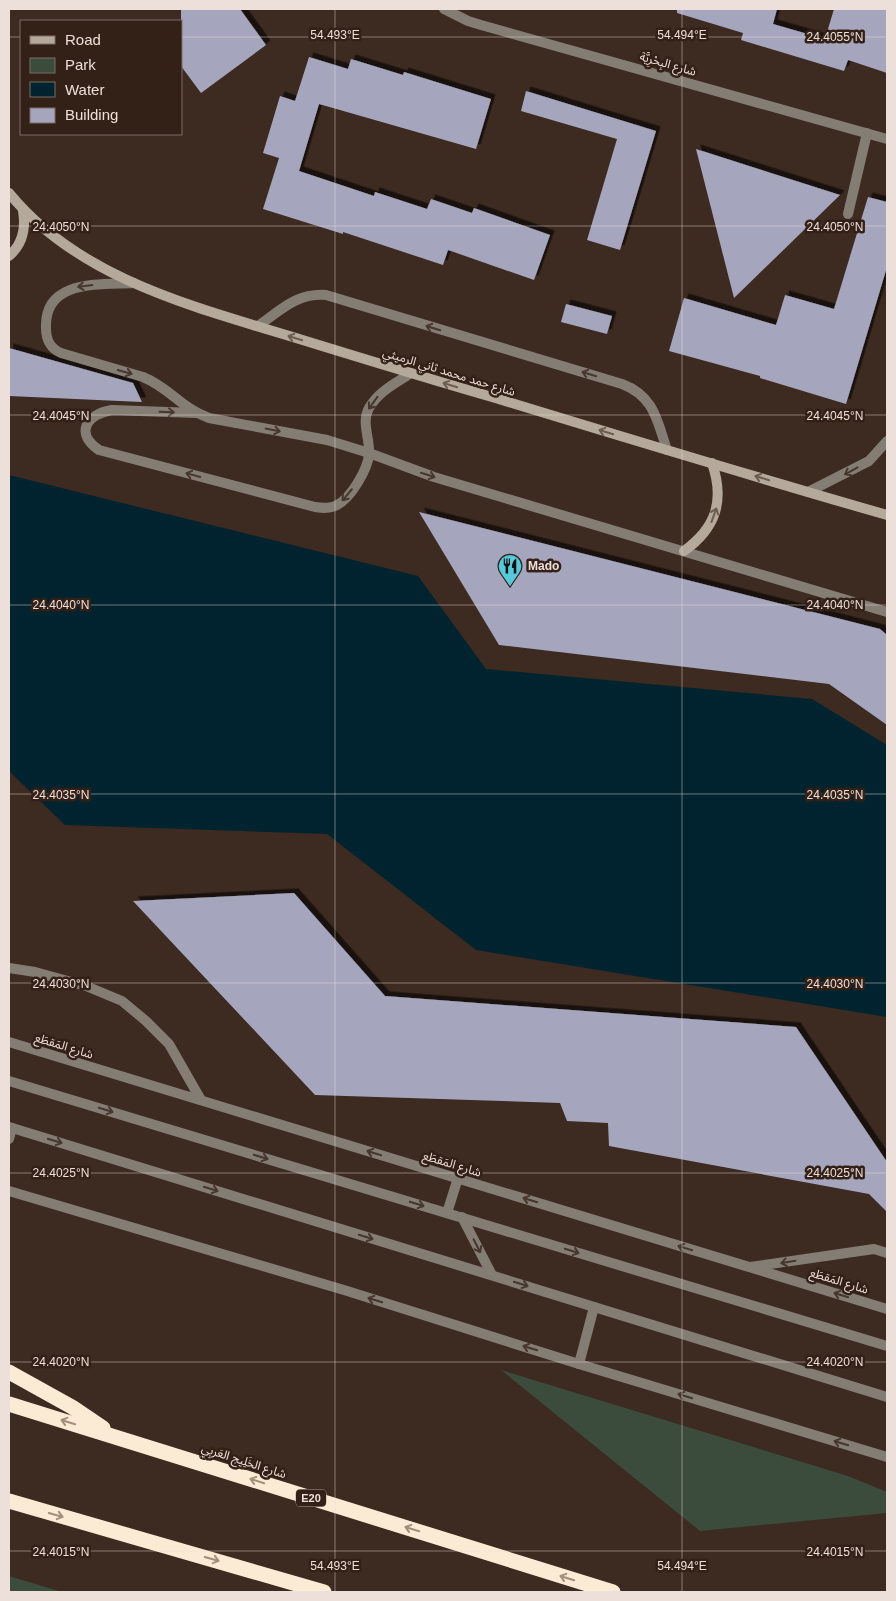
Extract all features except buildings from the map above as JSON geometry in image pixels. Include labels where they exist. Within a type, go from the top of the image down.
[{"type":"highway","points":[[9,1372],[72,1407],[115,1436]]},
{"type":"highway","name":"شارع الخَلِيج العَربِي","points":[[9,1404],[613,1592]]},
{"type":"highway","points":[[9,1502],[324,1592]]},
{"type":"highway","points":[[278,1578],[298,1592]]},
{"type":"main road","name":"شارع حمد محمد ثاني الرميثي","points":[[9,193],[23,211],[45,230],[104,270],[154,292],[411,374],[887,515]]},
{"type":"main road","points":[[9,256],[15,251],[22,239],[25,225],[23,211]]},
{"type":"main road","points":[[684,551],[696,543],[706,532],[713,519],[717,505],[718,490],[712,463]]},
{"type":"street","name":"شارع البِحْرِيَّة","points":[[444,9],[456,12],[481,25],[887,139]]},
{"type":"street","points":[[848,214],[867,133]]},
{"type":"street","points":[[134,282],[81,286],[68,289],[50,306],[46,326],[48,342],[56,351],[61,353],[155,382],[185,407],[209,418],[327,440],[434,477],[887,612]]},
{"type":"street","points":[[258,326],[291,302],[314,294],[326,295],[622,384],[641,394],[648,402],[654,411],[667,450]]},
{"type":"street","points":[[196,413],[112,410],[101,412],[92,417],[87,425],[86,435],[91,445],[99,450],[323,508],[338,505],[366,469],[369,453],[366,418],[369,409],[382,393],[411,374]]},
{"type":"street","points":[[808,492],[869,460],[887,441]]},
{"type":"street","points":[[9,968],[35,972],[86,986],[122,1001],[169,1044],[201,1100]]},
{"type":"street","name":"شارع المَقطَع","points":[[9,1042],[887,1309]]},
{"type":"street","points":[[9,1080],[887,1346]]},
{"type":"street","points":[[9,1139],[10,1127],[887,1397]]},
{"type":"street","points":[[448,1213],[458,1178]]},
{"type":"street","points":[[9,1192],[344,1290],[579,1364],[887,1457]]},
{"type":"street","points":[[462,1218],[492,1275]]},
{"type":"street","points":[[750,1268],[874,1249],[887,1253]]},
{"type":"street","points":[[579,1364],[594,1307]]},
{"type":"green space","points":[[501,1370],[848,1476],[887,1492],[887,1513],[700,1531]]},
{"type":"green space","points":[[9,1576],[62,1592],[9,1592]]},
{"type":"water","points":[[9,475],[418,576],[486,669],[812,699],[887,745],[887,1017],[476,950],[327,834],[65,825],[9,771]]},
{"type":"place","name":"Mado","points":[[510,587]]}]
